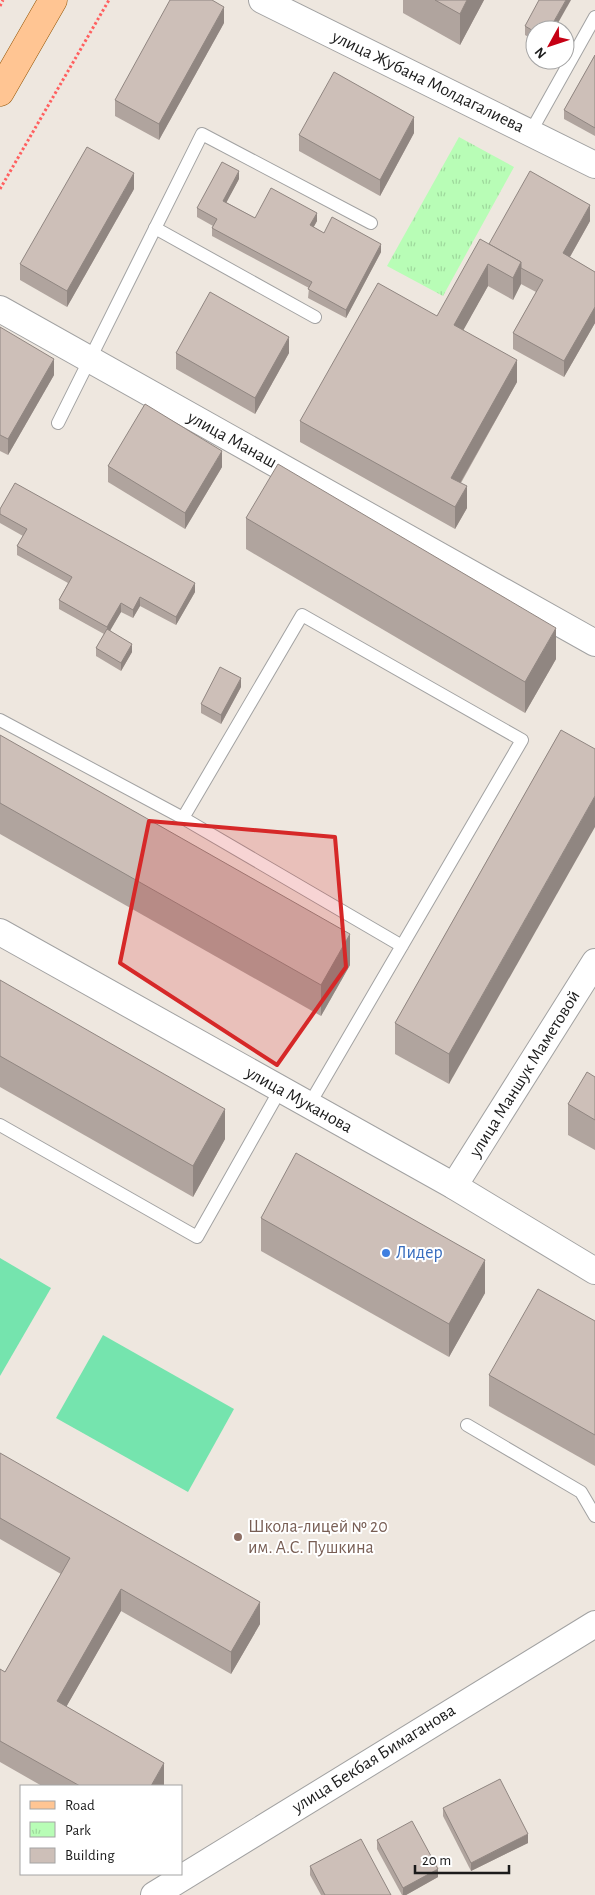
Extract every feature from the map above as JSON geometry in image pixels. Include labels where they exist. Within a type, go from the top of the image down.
[{"type":"main road","points":[[0,92],[53,0]]},
{"type":"street","name":"улица Жубана Молдагалиева","points":[[262,0],[595,165]]},
{"type":"street","name":"улица Манаш","points":[[0,309],[595,643]]},
{"type":"street","name":"улица Муканова","points":[[0,932],[454,1186],[595,1271]]},
{"type":"street","name":"улица Маншук Маметовой","points":[[454,1186],[595,962]]},
{"type":"street","name":"улица Бекбая Бимаганова","points":[[154,1895],[595,1624]]},
{"type":"lane","points":[[530,133],[595,17]]},
{"type":"lane","points":[[58,423],[202,134],[371,223]]},
{"type":"lane","points":[[155,228],[315,318]]},
{"type":"lane","points":[[183,818],[302,615],[522,740],[309,1105]]},
{"type":"lane","points":[[0,720],[183,818],[402,946]]},
{"type":"lane","points":[[0,1124],[197,1237],[280,1090]]},
{"type":"lane","points":[[467,1425],[581,1492],[595,1516]]},
{"type":"path","points":[[0,6],[3,0]]},
{"type":"path","points":[[0,189],[109,0]]},
{"type":"highlighted area","points":[[149,821],[335,837],[346,967],[277,1065],[120,963]]},
{"type":"green space","points":[[459,137],[514,167],[443,296],[387,266]]},
{"type":"green space","points":[[0,1258],[51,1288],[0,1376]]},
{"type":"green space","points":[[103,1335],[234,1409],[188,1492],[56,1418]]},
{"type":"building","points":[[170,0],[212,0],[224,7],[159,124],[115,100]]},
{"type":"building","points":[[435,0],[467,0],[460,14]]},
{"type":"building","points":[[539,0],[566,0],[555,20],[528,20]]},
{"type":"building","points":[[595,55],[595,128],[564,110]]},
{"type":"building","points":[[334,72],[414,117],[380,180],[299,135]]},
{"type":"building","points":[[87,147],[134,173],[67,291],[20,264]]},
{"type":"building","points":[[222,162],[239,171],[223,201],[255,218],[271,188],[317,213],[310,225],[324,233],[332,217],[381,244],[346,310],[308,289],[312,282],[212,228],[217,219],[197,208]]},
{"type":"building","points":[[530,171],[590,205],[563,253],[595,272],[595,307],[564,361],[513,333],[543,280],[521,268],[521,262],[489,244]]},
{"type":"building","points":[[480,239],[521,262],[513,278],[488,264],[454,325],[517,360],[451,478],[467,486],[455,507],[300,421],[378,283],[437,316]]},
{"type":"building","points":[[210,292],[289,337],[255,398],[176,353]]},
{"type":"building","points":[[0,327],[54,359],[8,439],[0,435]]},
{"type":"building","points":[[145,404],[222,451],[185,513],[108,466]]},
{"type":"building","points":[[278,464],[556,628],[525,682],[246,518]]},
{"type":"building","points":[[15,483],[195,583],[176,617],[140,597],[133,610],[121,603],[107,627],[59,600],[72,577],[17,546],[27,529],[0,514],[0,509]]},
{"type":"building","points":[[107,629],[132,644],[121,663],[96,648]]},
{"type":"building","points":[[220,667],[241,678],[221,715],[201,704]]},
{"type":"building","points":[[561,730],[595,749],[595,796],[449,1054],[395,1023]]},
{"type":"building","points":[[0,735],[350,934],[321,985],[0,803]]},
{"type":"building","points":[[0,980],[225,1109],[193,1166],[0,1056]]},
{"type":"building","points":[[587,1072],[595,1077],[595,1120],[568,1104]]},
{"type":"building","points":[[296,1153],[485,1260],[449,1324],[261,1218]]},
{"type":"building","points":[[538,1289],[595,1321],[595,1435],[489,1375]]},
{"type":"building","name":"Школа-лицей № 20 им. А.С. Пушкина","points":[[0,1453],[260,1602],[231,1652],[121,1589],[57,1701],[164,1763],[152,1785],[78,1785],[0,1741],[0,1669],[5,1672],[70,1558],[0,1518]]},
{"type":"building","points":[[500,1779],[528,1834],[471,1863],[443,1808]]},
{"type":"building","points":[[412,1821],[438,1869],[403,1888],[377,1840]]},
{"type":"building","points":[[361,1839],[391,1895],[325,1895],[310,1866]]},
{"type":"place","name":"Лидер","points":[[386,1253]]},
{"type":"place","name":"Школа-лицей № 20 им. А.С. Пушкина","points":[[238,1537]]}]
